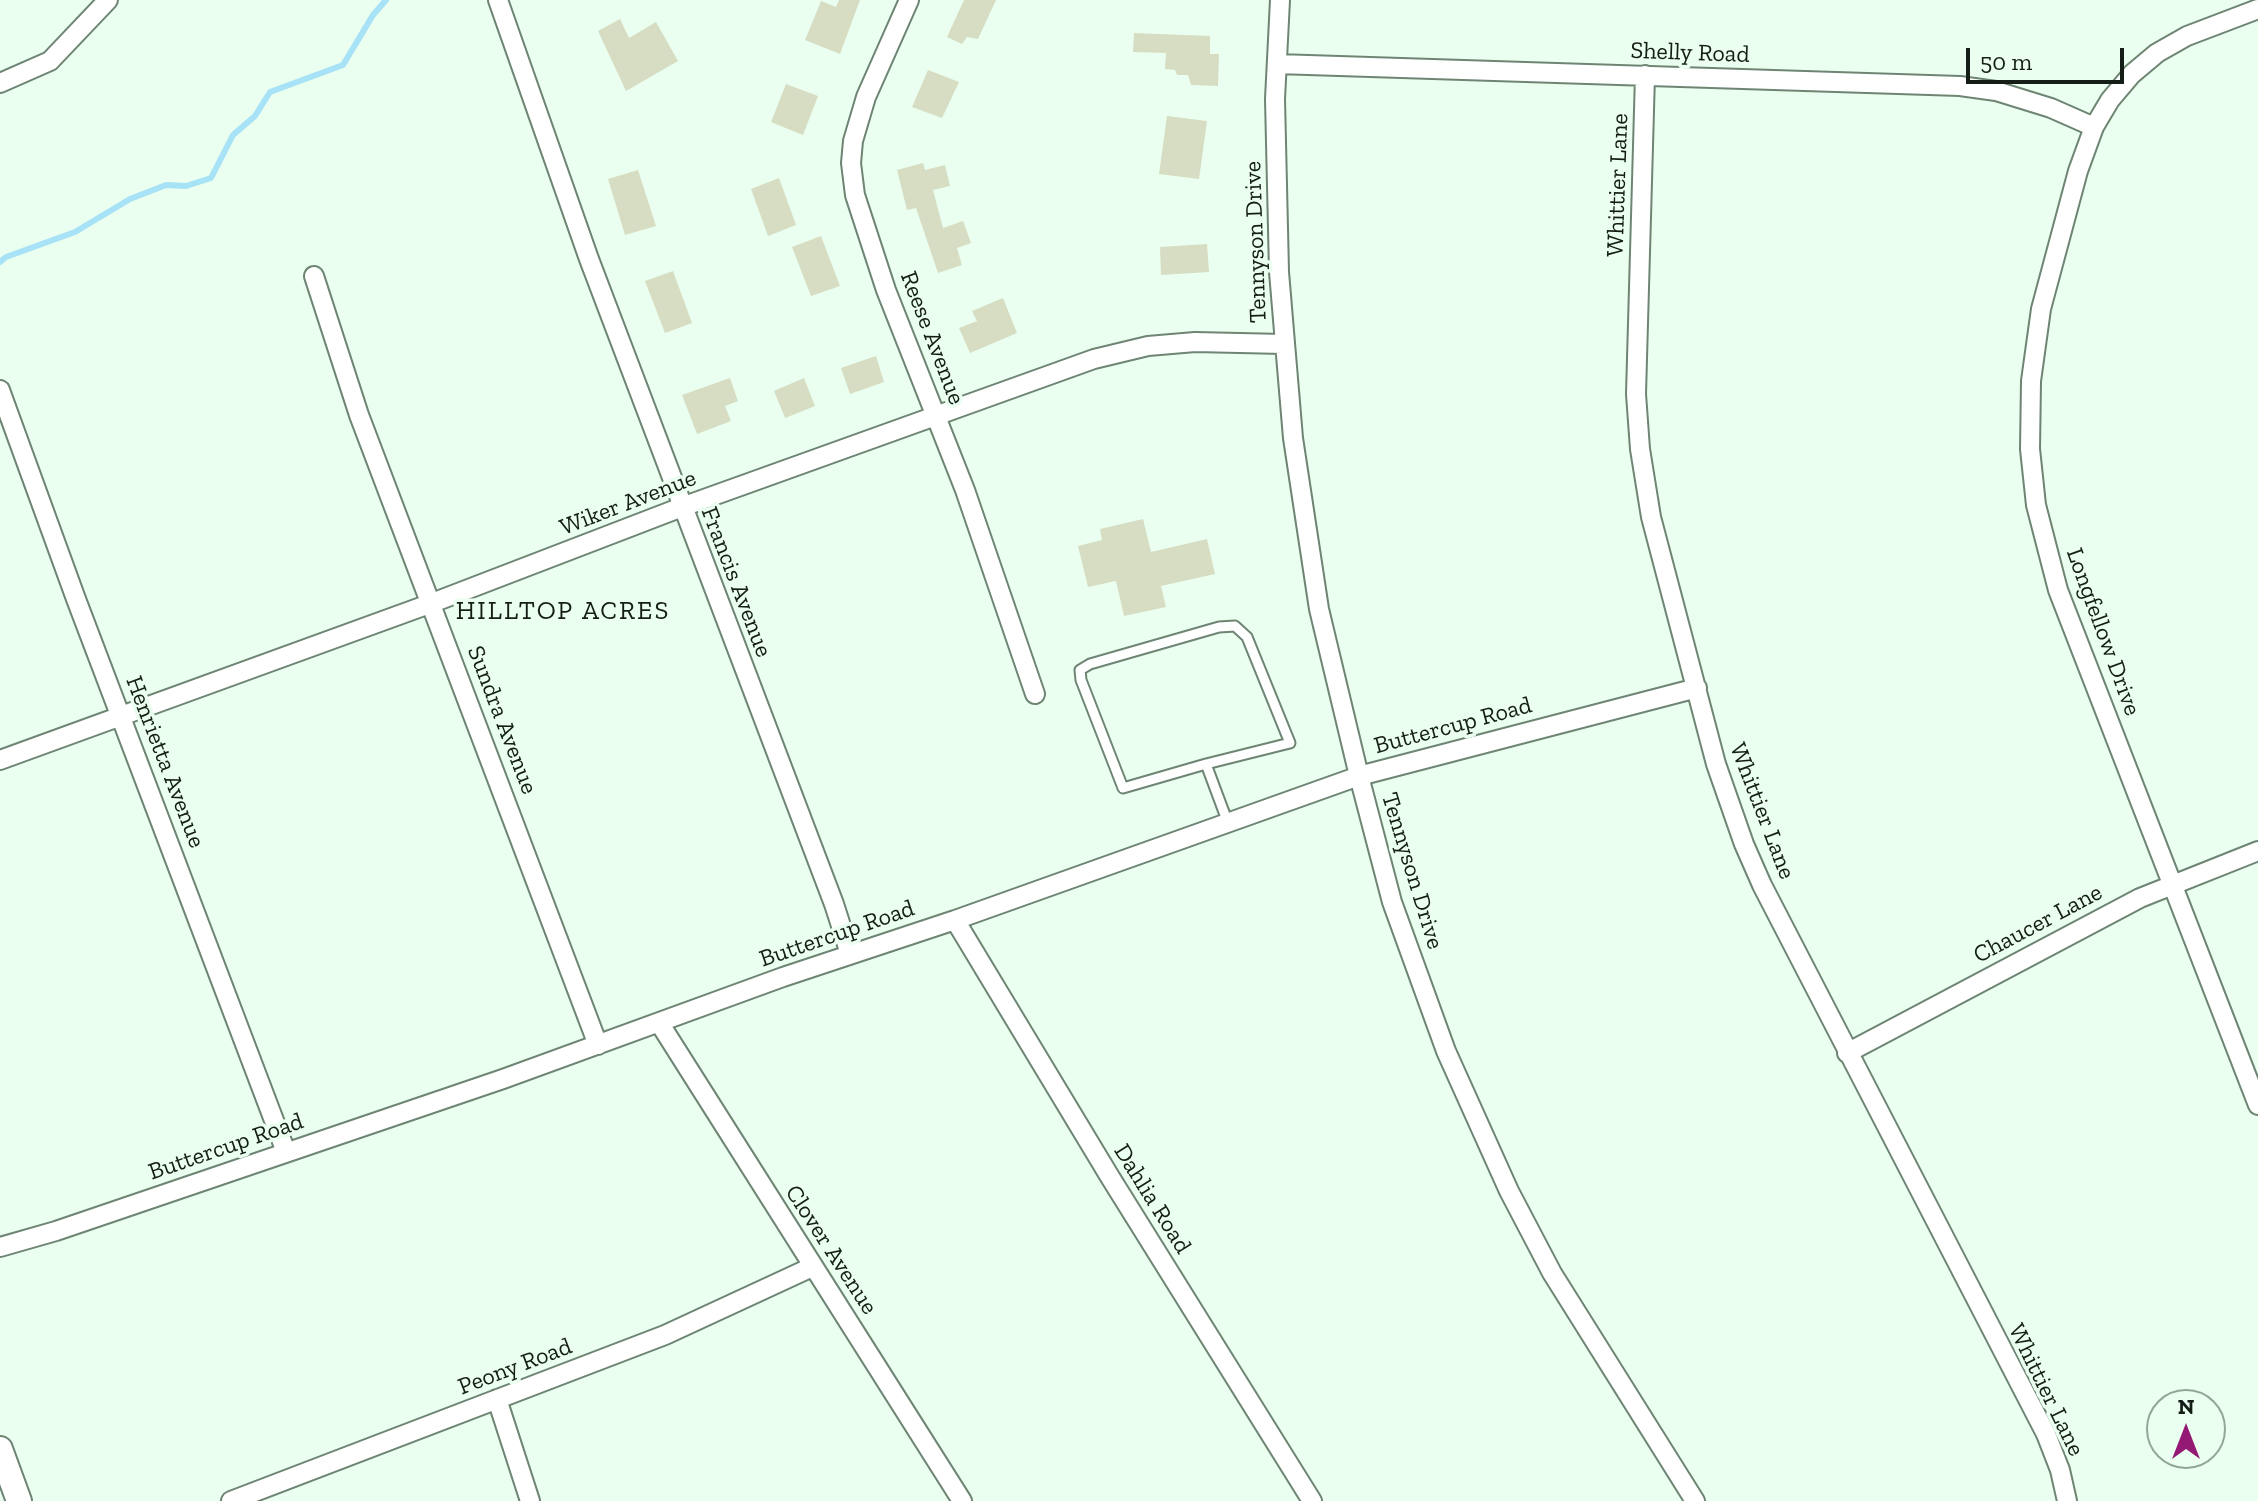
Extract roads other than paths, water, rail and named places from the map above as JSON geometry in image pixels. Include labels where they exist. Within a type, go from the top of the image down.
[{"type":"main road","points":[[0,1449],[19,1501]]},
{"type":"street","points":[[0,83],[50,61],[108,0]]},
{"type":"street","name":"Francis Avenue","points":[[498,0],[580,233],[834,904],[850,954]]},
{"type":"street","name":"Reese Avenue","points":[[909,0],[866,97],[853,141],[851,163],[855,195],[886,290],[986,548],[1035,694]]},
{"type":"street","name":"Tennyson Drive","points":[[1280,0],[1277,64],[1279,256],[1293,438],[1319,609],[1392,902],[1465,1097],[1509,1191],[1552,1273],[1695,1501]]},
{"type":"street","name":"Longfellow Drive","points":[[2258,9],[2187,36],[2157,53],[2132,74],[2110,100],[2094,127],[2078,171],[2041,309],[2031,381],[2030,449],[2036,505],[2058,590],[2258,1105]]},
{"type":"street","name":"Shelly Road","points":[[1277,64],[1960,86],[1996,91],[2051,108],[2094,127]]},
{"type":"street","name":"Whittier Lane","points":[[1645,75],[1636,394],[1640,449],[1651,517],[1716,764],[1762,885],[2046,1434],[2060,1470],[2067,1501]]},
{"type":"street","name":"Sundra Avenue","points":[[314,276],[359,415],[598,1045]]},
{"type":"street","name":"Wiker Avenue","points":[[0,760],[432,603],[682,507],[1094,359],[1132,349],[1195,342],[1284,344]]},
{"type":"street","name":"Henrietta Avenue","points":[[0,390],[286,1152]]},
{"type":"street","name":"Buttercup Road","points":[[0,1247],[56,1231],[660,1024],[850,954],[955,920],[1359,776],[1697,688]]},
{"type":"street","name":"Chaucer Lane","points":[[1847,1053],[2140,898],[2258,851]]},
{"type":"street","name":"Dahlia Road","points":[[955,920],[1110,1177],[1312,1501]]},
{"type":"street","name":"Clover Avenue","points":[[660,1024],[962,1501]]},
{"type":"street","name":"Peony Road","points":[[231,1501],[665,1335],[812,1267]]},
{"type":"street","points":[[497,1399],[530,1501]]},
{"type":"lane","points":[[1235,626],[1247,637],[1290,743],[1206,764],[1123,788],[1081,680],[1080,670],[1090,664],[1190,635],[1235,626]]},
{"type":"lane","points":[[1206,764],[1228,823]]},
{"type":"waterway","points":[[0,262],[6,257],[75,232],[130,199],[166,185],[186,186],[211,178],[233,135],[255,116],[270,92],[343,65],[373,15],[386,0]]},
{"type":"district","name":"HILLTOP ACRES","points":[[563,612]]}]
